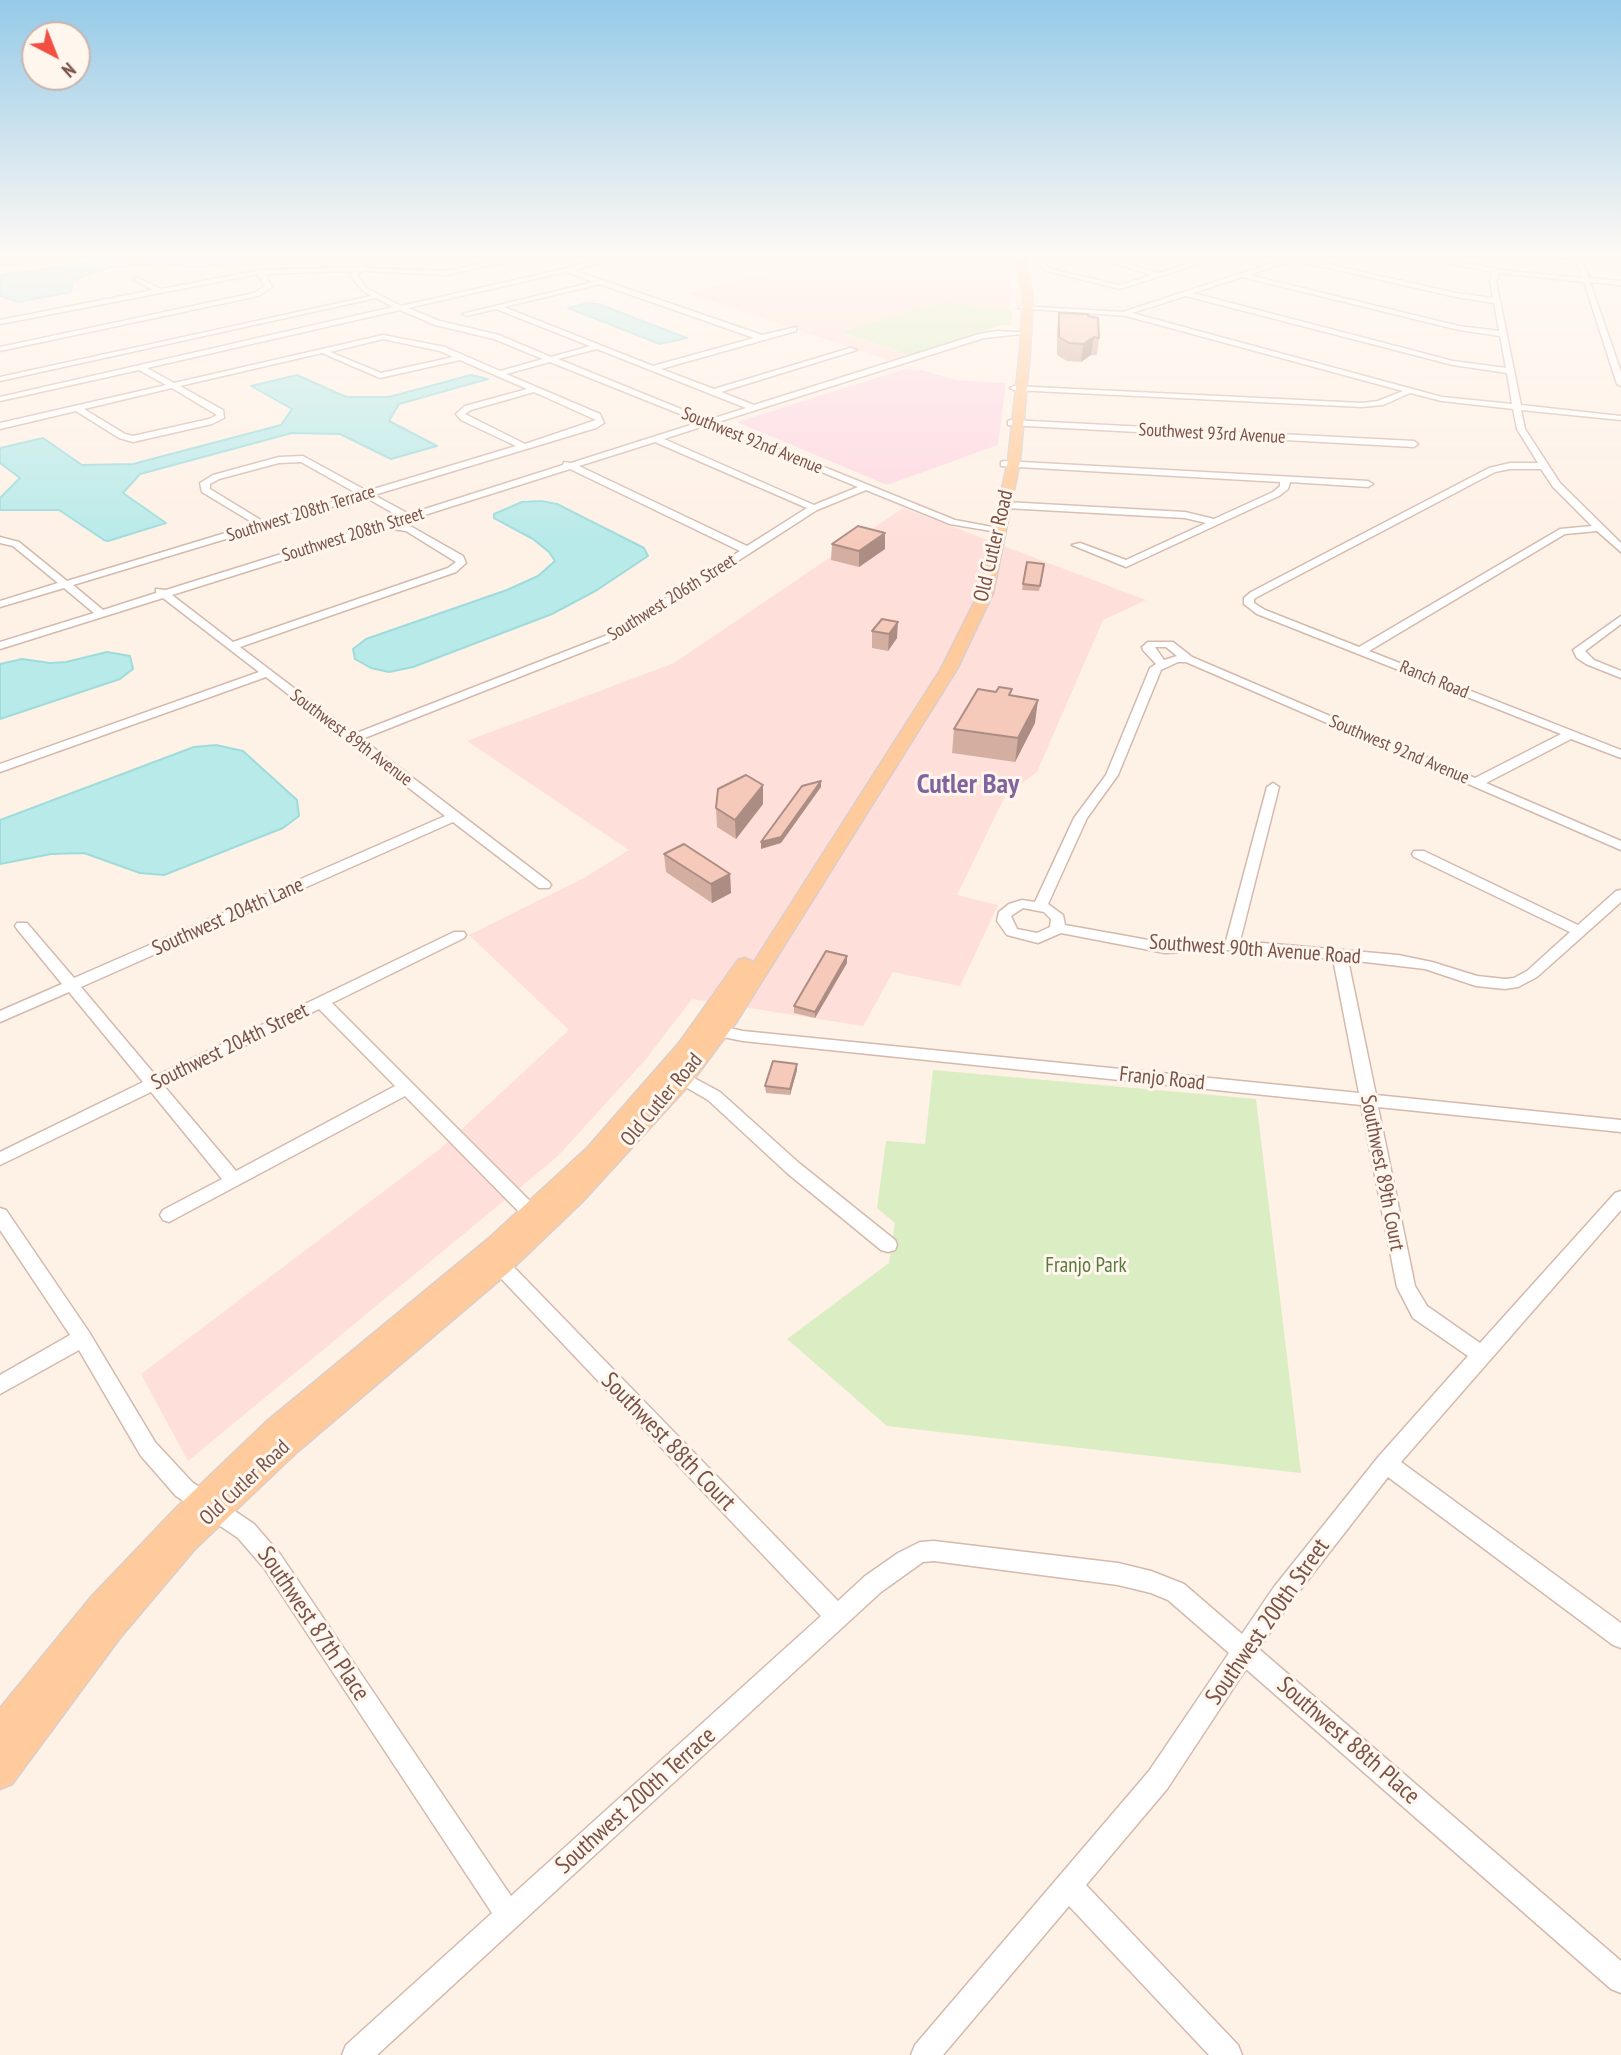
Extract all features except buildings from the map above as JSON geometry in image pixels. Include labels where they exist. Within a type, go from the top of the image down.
[{"type":"main road","name":"Old Cutler Road","points":[[996,531],[1014,424],[1021,351]]},
{"type":"main road","name":"Old Cutler Road","points":[[383,1351],[500,1265],[567,1192],[683,1078],[933,683],[966,625],[977,583],[1006,505],[1008,465]]},
{"type":"main road","name":"Old Cutler Road","points":[[0,1734],[103,1606],[209,1506],[286,1443],[532,1214],[567,1192],[621,1126],[711,1030]]},
{"type":"main road","name":"Old Cutler Road","points":[[0,1772],[108,1628],[209,1506]]},
{"type":"street","points":[[0,379],[128,351]]},
{"type":"street","points":[[0,405],[222,351]]},
{"type":"street","points":[[0,426],[316,351]]},
{"type":"street","points":[[322,351],[380,376],[461,358]]},
{"type":"street","points":[[444,351],[534,389]]},
{"type":"street","name":"Southwest 92nd Avenue","points":[[531,351],[953,522],[996,531]]},
{"type":"street","points":[[498,374],[580,351]]},
{"type":"street","points":[[610,351],[754,408]]},
{"type":"street","points":[[654,368],[716,351]]},
{"type":"street","points":[[714,392],[850,351]]},
{"type":"street","name":"Southwest 208th Street","points":[[569,465],[657,440],[934,351]]},
{"type":"street","points":[[1258,351],[1407,392],[1459,402],[1621,418]]},
{"type":"street","points":[[1407,351],[1453,363],[1509,372]]},
{"type":"street","points":[[1505,351],[1521,429],[1541,466],[1561,492],[1621,549]]},
{"type":"street","points":[[1610,351],[1621,384]]},
{"type":"street","points":[[0,399],[144,369],[220,412],[220,418],[137,439],[122,436],[77,408]]},
{"type":"street","points":[[1016,388],[1362,405],[1380,403],[1407,392]]},
{"type":"street","points":[[525,447],[461,415],[462,411],[534,389]]},
{"type":"street","name":"Southwest 208th Terrace","points":[[0,604],[595,426],[601,421],[597,416],[534,389]]},
{"type":"street","name":"Southwest 208th Street","points":[[161,592],[406,520],[686,426],[706,423]]},
{"type":"street","name":"Southwest 93rd Avenue","points":[[1014,424],[1414,444]]},
{"type":"street","points":[[657,440],[814,508]]},
{"type":"street","points":[[231,646],[452,570],[462,562],[406,520],[307,461],[292,458],[205,483],[205,490],[263,525]]},
{"type":"street","points":[[569,465],[749,551]]},
{"type":"street","points":[[1008,465],[1368,484]]},
{"type":"street","name":"Ranch Road","points":[[1541,466],[1507,466],[1492,470],[1255,594],[1249,598],[1249,604],[1261,612],[1621,754]]},
{"type":"street","points":[[1077,545],[1126,564],[1283,490],[1285,480]]},
{"type":"street","name":"Southwest 206th Street","points":[[352,739],[608,638],[814,508],[866,487]]},
{"type":"street","points":[[1006,505],[1185,515],[1213,522]]},
{"type":"street","name":"Southwest 208th Street","points":[[0,646],[161,592],[406,520]]},
{"type":"street","points":[[1360,651],[1563,531],[1598,528]]},
{"type":"street","points":[[0,540],[16,544],[99,612]]},
{"type":"street","name":"Southwest 89th Avenue","points":[[161,592],[544,885]]},
{"type":"street","name":"Southwest 208th Street","points":[[0,639],[99,612]]},
{"type":"street","points":[[1621,619],[1579,650],[1590,662],[1621,675]]},
{"type":"street","name":"Southwest 92nd Avenue","points":[[1161,663],[1149,650],[1148,647],[1152,644],[1169,644],[1182,659],[1621,846]]},
{"type":"street","points":[[1040,906],[1081,818],[1112,775],[1156,668],[1161,663],[1182,659]]},
{"type":"street","points":[[0,768],[267,673]]},
{"type":"street","points":[[1476,783],[1572,734]]},
{"type":"street","points":[[1232,945],[1273,787]]},
{"type":"street","name":"Southwest 204th Lane","points":[[0,1017],[455,816]]},
{"type":"street","points":[[1419,854],[1580,931],[1621,894]]},
{"type":"street","points":[[1040,906],[1058,918],[1058,928],[1046,936],[1019,935],[1006,927],[1004,915],[1014,907],[1040,906]]},
{"type":"street","points":[[22,926],[233,1180]]},
{"type":"street","name":"Southwest 90th Avenue Road","points":[[1058,928],[1165,948],[1232,945],[1419,963],[1491,984],[1518,982],[1532,974],[1580,931]]},
{"type":"street","name":"Southwest 204th Street","points":[[0,1159],[459,935]]},
{"type":"street","name":"Southwest 89th Court","points":[[1339,954],[1401,1269],[1412,1301],[1435,1324],[1483,1356]]},
{"type":"street","points":[[321,1002],[404,1089],[532,1214]]},
{"type":"street","name":"Franjo Road","points":[[711,1030],[1621,1126]]},
{"type":"street","points":[[683,1078],[714,1096],[793,1168],[888,1245]]},
{"type":"street","points":[[169,1215],[404,1089]]},
{"type":"street","name":"Southwest 200th Street","points":[[925,2055],[1158,1780],[1282,1595],[1386,1463],[1621,1198]]},
{"type":"street","name":"Southwest 87th Place","points":[[0,1215],[82,1338],[148,1449],[184,1489],[246,1531],[272,1560],[510,1917]]},
{"type":"street","name":"Southwest 88th Court","points":[[500,1265],[838,1617]]},
{"type":"street","points":[[0,1385],[82,1338]]},
{"type":"street","points":[[1386,1463],[1621,1637]]},
{"type":"street","name":"Southwest 88th Place","points":[[920,1552],[950,1551],[1138,1578],[1176,1592],[1621,1979]]},
{"type":"street","name":"Southwest 200th Terrace","points":[[356,2055],[889,1571],[920,1552]]},
{"type":"street","points":[[1069,1887],[1228,2055]]},
{"type":"shaded area","points":[[860,351],[896,351],[909,355],[890,361]]},
{"type":"shaded area","points":[[905,369],[921,370],[956,380],[1006,383],[998,445],[887,485],[737,422]]},
{"type":"shaded area","points":[[903,508],[1146,600],[1103,620],[1037,772],[1005,796],[957,895],[998,905],[960,986],[893,972],[863,1026],[692,999],[646,1059],[557,1157],[188,1461],[141,1374],[440,1149],[569,1030],[469,935],[584,878],[629,850],[467,741],[674,663]]},
{"type":"green space","points":[[897,351],[922,351],[909,355]]},
{"type":"green space","name":"Franjo Park","points":[[933,1070],[1256,1099],[1301,1473],[887,1426],[787,1339],[889,1263],[895,1223],[877,1208],[886,1141],[925,1144]]},
{"type":"water","points":[[297,375],[346,397],[389,397],[471,375],[488,379],[399,404],[389,421],[437,446],[391,459],[340,434],[292,433],[140,474],[123,493],[166,523],[108,541],[59,510],[0,510],[0,498],[20,478],[0,463],[0,448],[43,438],[82,465],[133,464],[281,425],[292,409],[251,386]]},
{"type":"water","points":[[522,502],[557,504],[644,548],[648,556],[597,590],[552,614],[413,667],[389,672],[371,668],[355,659],[353,649],[366,639],[507,590],[538,576],[555,561],[549,552],[533,539],[494,518],[494,514]]},
{"type":"water","points":[[107,652],[130,656],[133,669],[120,679],[0,719],[0,664],[22,659],[66,662]]},
{"type":"water","points":[[216,745],[243,751],[297,800],[299,816],[283,828],[164,875],[140,873],[84,853],[51,854],[0,864],[0,820],[194,747]]},
{"type":"district","name":"Cutler Bay","points":[[968,785]]}]
